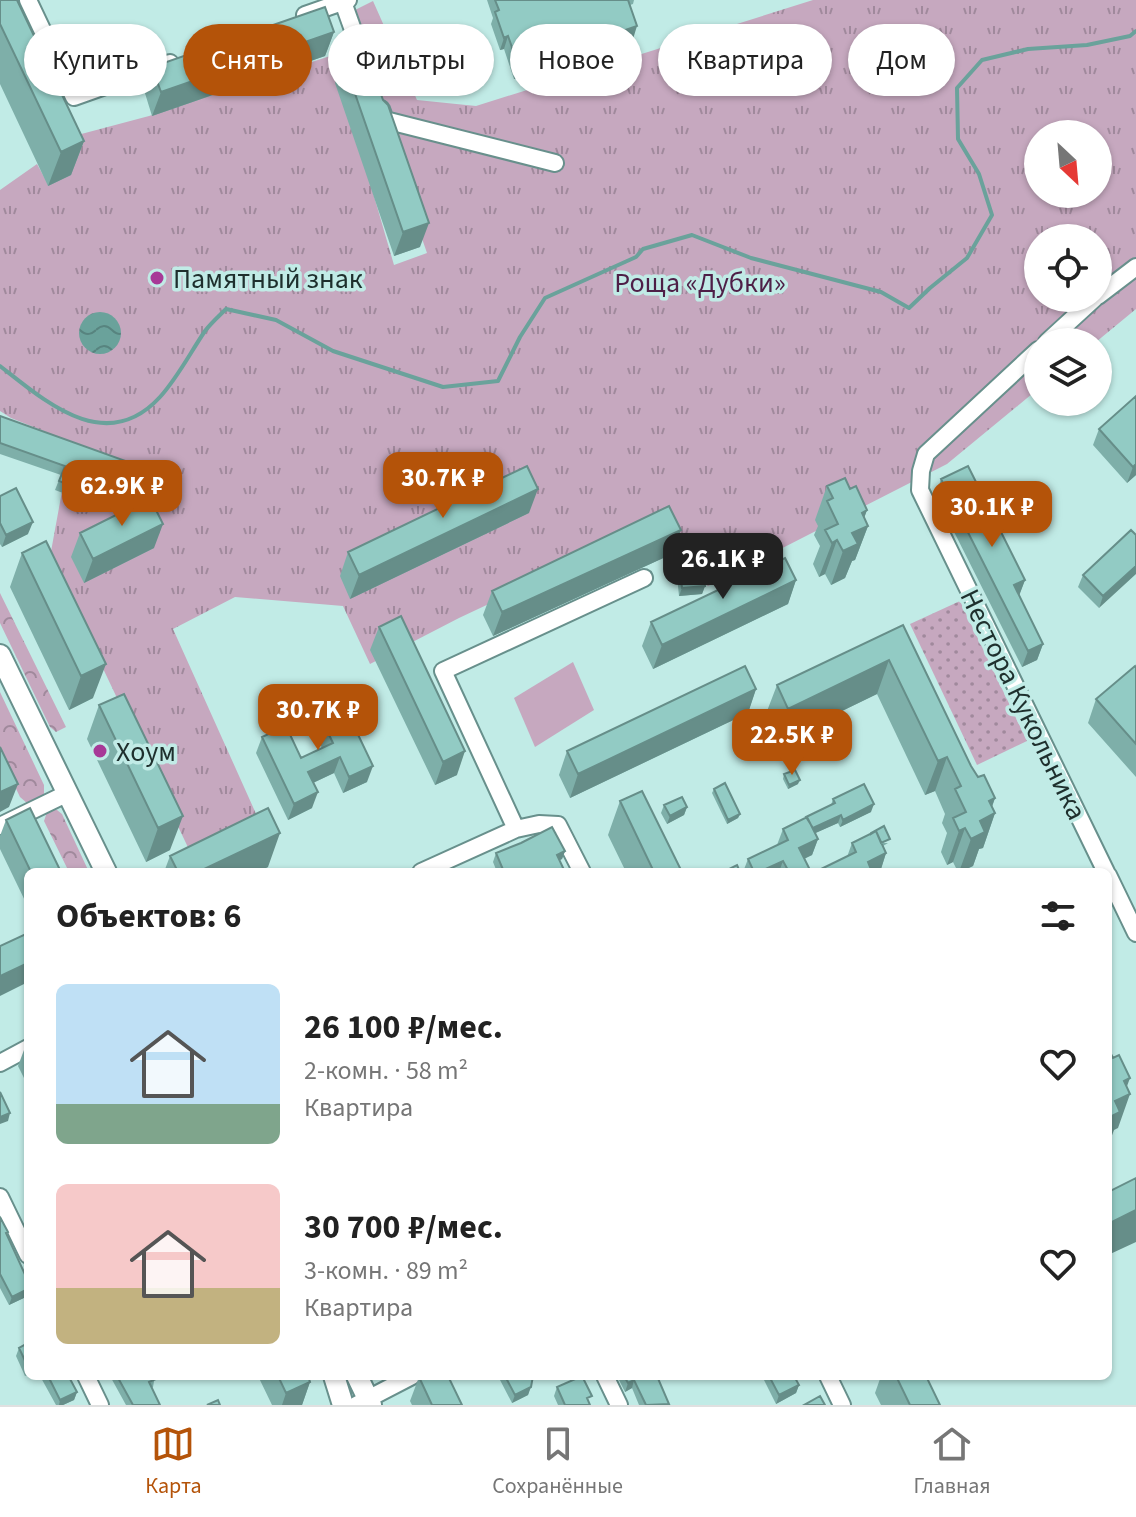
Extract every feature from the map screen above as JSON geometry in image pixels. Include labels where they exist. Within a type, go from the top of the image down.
[{"type":"main road","points":[[0,655],[104,868]]},
{"type":"main road","points":[[335,1380],[343,1405]]},
{"type":"main road","points":[[358,1380],[365,1403]]},
{"type":"street","points":[[28,0],[74,97],[179,60]]},
{"type":"street","points":[[283,23],[346,1],[385,120],[555,163]]},
{"type":"street","points":[[1112,285],[1136,267]]},
{"type":"street","points":[[1062,328],[1080,312]]},
{"type":"street","name":"Нестора Кукольника","points":[[1024,363],[926,454],[920,490],[1104,868]]},
{"type":"street","points":[[516,829],[443,671],[644,578]]},
{"type":"street","points":[[0,826],[68,793]]},
{"type":"street","points":[[430,868],[516,829],[539,824],[558,825],[580,868]]},
{"type":"street","name":"Нестора Кукольника","points":[[1112,884],[1136,933]]},
{"type":"street","points":[[0,1063],[24,1050]]},
{"type":"street","points":[[0,1197],[24,1247]]},
{"type":"street","points":[[88,1380],[100,1405]]},
{"type":"street","points":[[365,1403],[405,1380]]},
{"type":"street","points":[[607,1380],[619,1405]]},
{"type":"street","points":[[830,1380],[842,1405]]},
{"type":"green space","name":"Роща «Дубки»","points":[[813,0],[1136,0],[1136,309],[1112,329],[1024,328],[1024,401],[947,464],[708,586],[675,561],[659,524],[459,618],[370,664],[343,606],[235,597],[173,629],[262,827],[194,860],[50,557],[71,442],[0,411],[0,190],[37,164],[49,186],[55,141],[209,96],[312,96],[312,62],[328,57],[328,96],[345,96],[394,265],[427,253],[372,96],[415,96],[417,100],[476,106],[510,95],[642,96],[642,54],[658,49],[658,96],[832,96],[832,24],[737,24]]},
{"type":"green space","name":"Роща «Дубки»","points":[[373,1],[383,24],[342,24],[339,18]]},
{"type":"green space","points":[[0,593],[66,727],[56,732],[50,727],[0,623]]},
{"type":"green space","points":[[960,601],[1027,741],[977,765],[910,624]]},
{"type":"green space","points":[[573,662],[594,710],[535,747],[514,698]]},
{"type":"green space","points":[[0,692],[44,785],[44,796],[28,804],[20,797],[0,755]]},
{"type":"green space","points":[[57,810],[62,814],[87,868],[67,868],[44,821],[47,812]]},
{"type":"water","points":[[100,312],[115,318],[121,333],[115,348],[100,354],[85,348],[79,333],[85,318]]},
{"type":"building","points":[[0,0],[17,0],[28,24],[24,24],[24,74],[0,24]]},
{"type":"building","points":[[495,0],[628,0],[636,24],[510,24],[510,42],[508,36],[504,38],[495,12],[499,10]]},
{"type":"building","points":[[325,7],[331,24],[328,24],[328,34],[312,40],[312,24],[276,24]]},
{"type":"building","points":[[183,56],[183,84],[167,90],[167,62]]},
{"type":"building","points":[[34,96],[63,96],[84,141],[61,152]]},
{"type":"building","points":[[356,96],[382,96],[388,105],[429,223],[403,232]]},
{"type":"building","points":[[1136,396],[1136,464],[1133,467],[1099,429]]},
{"type":"building","points":[[0,416],[134,464],[125,487],[113,482],[92,494],[59,481],[65,466],[0,443]]},
{"type":"building","points":[[527,466],[538,489],[359,575],[348,552]]},
{"type":"building","points":[[968,466],[1025,580],[1014,585],[1043,644],[1028,651],[941,479]]},
{"type":"building","points":[[845,478],[850,489],[856,486],[867,510],[862,513],[868,526],[852,533],[858,544],[843,551],[837,540],[832,543],[825,530],[838,524],[827,501],[833,498],[827,486]]},
{"type":"building","points":[[16,488],[33,522],[6,535],[0,523],[0,496]]},
{"type":"building","points":[[150,498],[163,524],[93,559],[80,533]]},
{"type":"building","points":[[669,506],[681,530],[502,612],[492,591]]},
{"type":"building","points":[[1131,530],[1136,535],[1136,566],[1103,596],[1083,575]]},
{"type":"building","points":[[46,541],[106,664],[81,676],[22,553]]},
{"type":"building","points":[[785,558],[796,580],[662,645],[651,622]]},
{"type":"building","points":[[703,566],[705,586],[682,588],[680,568]]},
{"type":"building","points":[[401,616],[465,751],[443,762],[379,627]]},
{"type":"building","points":[[903,625],[971,766],[978,777],[984,775],[995,798],[989,801],[995,813],[980,821],[985,832],[971,839],[965,828],[959,831],[953,818],[966,812],[955,789],[961,786],[947,757],[938,761],[889,660],[788,709],[777,685]]},
{"type":"building","points":[[745,666],[756,689],[578,774],[567,751]]},
{"type":"building","points":[[1136,668],[1136,744],[1096,699]]},
{"type":"building","points":[[124,694],[183,816],[158,828],[99,705]]},
{"type":"building","points":[[341,699],[373,766],[349,777],[340,757],[308,772],[318,792],[294,804],[262,737],[286,726],[301,758],[333,743],[317,710]]},
{"type":"building","points":[[0,747],[18,784],[0,792]]},
{"type":"building","points":[[795,770],[800,780],[789,785],[784,774]]},
{"type":"building","points":[[725,783],[740,814],[728,820],[714,789]]},
{"type":"building","points":[[864,784],[874,804],[843,820],[841,815],[813,828],[806,817]]},
{"type":"building","points":[[642,791],[680,868],[652,868],[620,801]]},
{"type":"building","points":[[682,797],[687,807],[670,816],[664,805]]},
{"type":"building","points":[[30,808],[59,868],[29,868],[6,820]]},
{"type":"building","points":[[268,808],[280,833],[206,868],[176,868],[170,856]]},
{"type":"building","points":[[807,817],[818,839],[799,848],[809,868],[787,868],[783,861],[768,868],[752,868],[748,859],[788,840],[783,829]]},
{"type":"building","points":[[884,826],[890,839],[881,843],[876,831],[871,833]]},
{"type":"building","points":[[552,827],[565,851],[557,855],[563,868],[502,868],[496,853]]},
{"type":"building","points":[[876,831],[886,853],[868,862],[870,868],[823,868],[856,852],[852,843]]},
{"type":"building","points":[[24,935],[24,965],[0,976],[0,946]]},
{"type":"building","points":[[1119,1055],[1130,1078],[1124,1081],[1130,1094],[1115,1101],[1120,1112],[1112,1116],[1112,1056]]},
{"type":"building","points":[[0,1092],[10,1113],[0,1117]]},
{"type":"building","points":[[1136,1178],[1136,1210],[1112,1222],[1112,1190]]},
{"type":"building","points":[[0,1217],[24,1272],[24,1291],[12,1297],[0,1274]]},
{"type":"building","points":[[50,1380],[71,1380],[77,1392],[60,1400]]},
{"type":"building","points":[[119,1380],[154,1380],[149,1382],[160,1405],[133,1405]]},
{"type":"building","points":[[280,1380],[309,1380],[310,1382],[286,1393]]},
{"type":"building","points":[[420,1380],[450,1380],[462,1405],[432,1405]]},
{"type":"building","points":[[507,1380],[532,1380],[531,1387],[515,1395]]},
{"type":"building","points":[[573,1380],[584,1380],[592,1396],[587,1398],[590,1405],[565,1405],[557,1387]]},
{"type":"building","points":[[634,1380],[659,1380],[669,1404],[646,1405]]},
{"type":"building","points":[[771,1380],[796,1380],[799,1385],[779,1395]]},
{"type":"building","points":[[898,1380],[928,1380],[940,1405],[910,1405]]},
{"type":"building","points":[[820,1396],[825,1405],[804,1405]]},
{"type":"waterway","points":[[0,366],[37,394],[77,417],[98,423],[119,422],[140,414],[160,397],[205,331],[226,309],[276,320],[333,351],[443,387],[498,381],[520,337],[545,298],[636,257],[643,249],[692,235],[751,258],[881,292],[909,308],[967,258],[992,215],[979,174],[958,139],[957,88],[982,60],[1028,49],[1087,45],[1130,36],[1136,31]]},
{"type":"place","name":"Памятный знак","points":[[157,278]]},
{"type":"place","name":"Хоум","points":[[100,751]]}]
